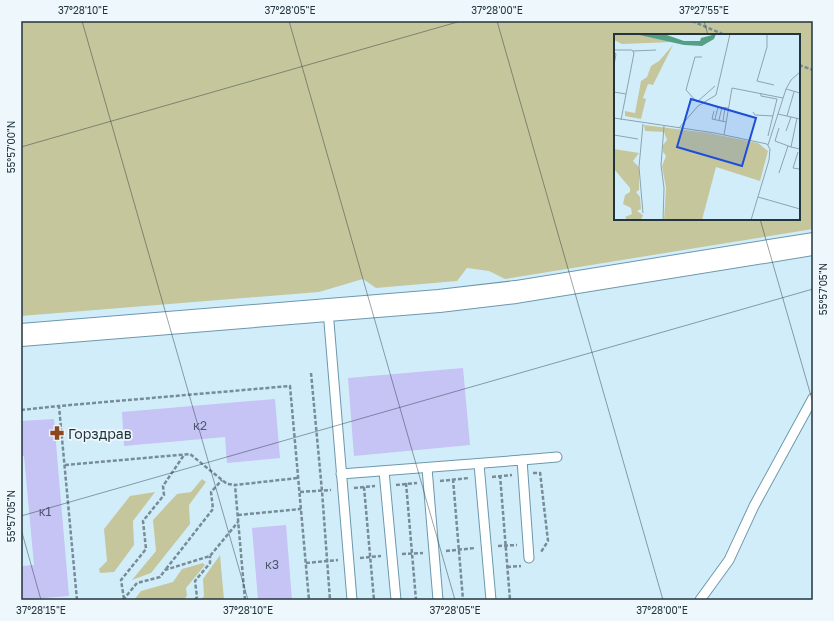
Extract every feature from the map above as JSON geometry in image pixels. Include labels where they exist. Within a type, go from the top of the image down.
[{"type":"main road","points":[[21,336],[439,302],[516,292],[813,244]]},
{"type":"lane","points":[[328,310],[352,600]]},
{"type":"lane","points":[[700,600],[729,560],[754,506],[813,398]]},
{"type":"lane","points":[[341,474],[557,457]]},
{"type":"lane","points":[[522,460],[529,558]]},
{"type":"lane","points":[[479,464],[490,600]]},
{"type":"lane","points":[[427,468],[438,600]]},
{"type":"lane","points":[[384,471],[396,600]]},
{"type":"path","points":[[692,21],[723,34]]},
{"type":"path","points":[[800,65],[813,70]]},
{"type":"path","points":[[311,373],[330,600]]},
{"type":"path","points":[[21,410],[290,386],[310,600]]},
{"type":"path","points":[[60,406],[77,600]]},
{"type":"path","points":[[65,465],[190,454],[227,484],[298,478]]},
{"type":"path","points":[[123,600],[121,580],[146,549],[144,521],[164,495],[163,486],[185,455]]},
{"type":"path","points":[[499,462],[510,600]]},
{"type":"path","points":[[452,466],[463,600]]},
{"type":"path","points":[[405,470],[416,600]]},
{"type":"path","points":[[363,472],[374,600]]},
{"type":"path","points":[[123,600],[137,583],[160,577],[213,509],[211,492],[222,480]]},
{"type":"path","points":[[236,484],[246,600]]},
{"type":"path","points":[[238,515],[301,509]]},
{"type":"path","points":[[165,570],[210,556],[239,521]]},
{"type":"path","points":[[306,563],[528,544]]},
{"type":"path","points":[[195,600],[197,597],[195,581],[210,563],[210,556]]},
{"type":"green space","points":[[21,21],[813,21],[813,229],[505,279],[489,271],[467,268],[457,281],[376,288],[363,279],[319,292],[21,316]]},
{"type":"green space","points":[[202,479],[206,482],[189,505],[190,524],[151,573],[132,580],[156,551],[153,520],[177,494],[191,492]]},
{"type":"green space","points":[[155,492],[133,521],[134,545],[114,572],[100,573],[99,569],[107,561],[104,529],[130,496]]},
{"type":"green space","points":[[220,555],[224,600],[201,600],[204,596],[203,579]]},
{"type":"green space","points":[[203,563],[205,565],[186,588],[187,596],[183,600],[134,600],[141,591],[173,582],[182,569]]},
{"type":"building","points":[[463,368],[470,445],[354,456],[348,378]]},
{"type":"building","points":[[275,399],[280,458],[227,463],[225,437],[124,446],[122,412]]},
{"type":"building","points":[[54,419],[69,596],[21,600],[21,566],[34,565],[24,456],[21,457],[21,421]]},
{"type":"building","points":[[286,525],[292,600],[258,600],[252,528]]},
{"type":"place","name":"Горздрав","points":[[57,433]]}]
